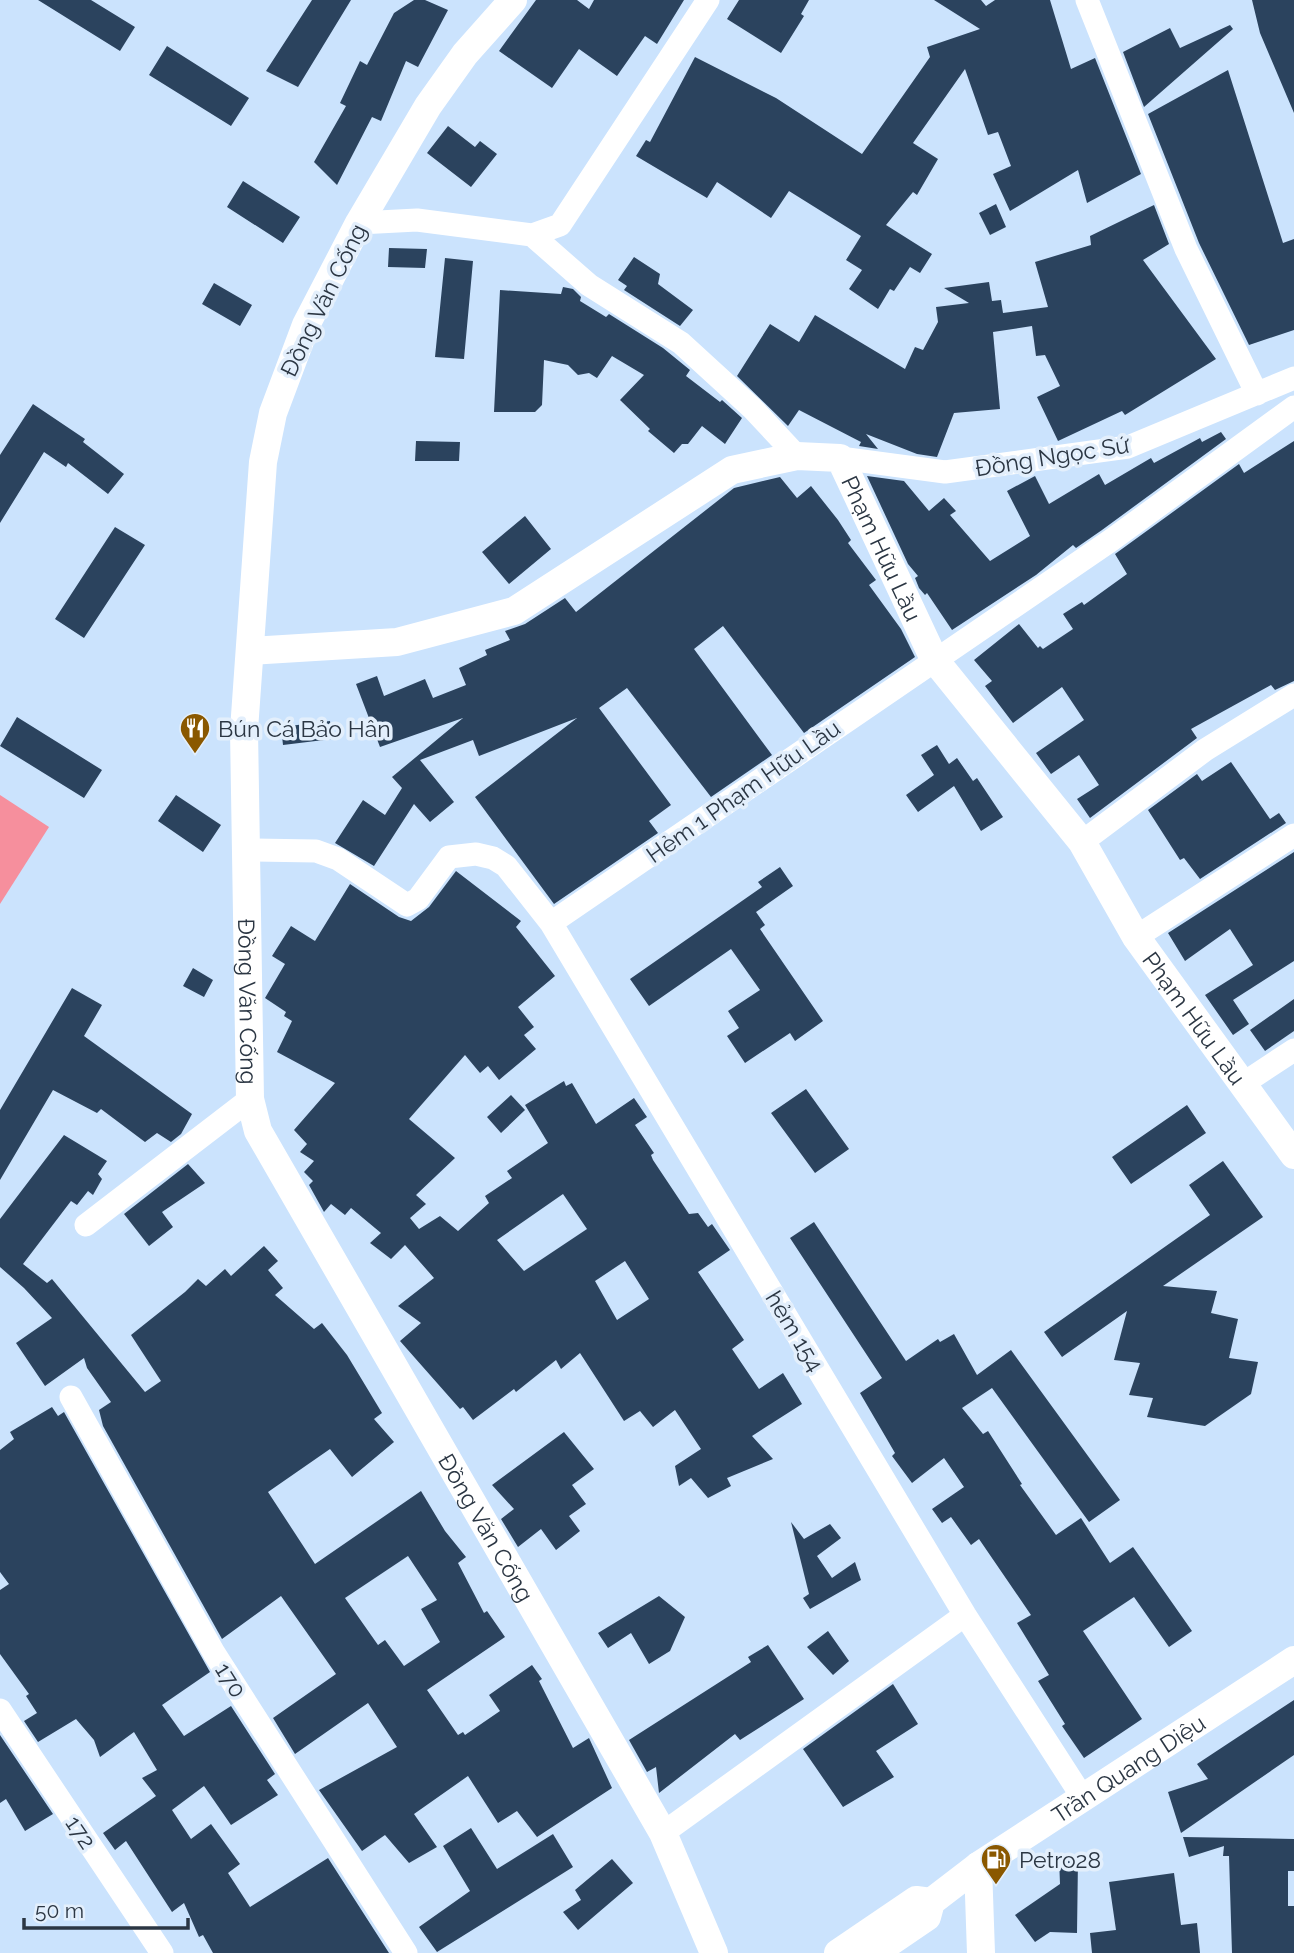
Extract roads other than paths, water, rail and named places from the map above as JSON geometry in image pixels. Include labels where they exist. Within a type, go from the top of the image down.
[{"type":"street","name":"Đồng Văn Cống","points":[[513,0],[465,54],[428,106],[359,223],[306,325],[273,413],[263,462],[244,730],[250,1099],[258,1131],[663,1833],[714,1953]]},
{"type":"street","points":[[359,223],[417,220],[532,235],[560,225],[708,0]]},
{"type":"street","points":[[1087,0],[1186,249],[1257,394]]},
{"type":"street","points":[[532,235],[589,285],[681,343],[752,408],[797,456]]},
{"type":"street","name":"Đồng Ngọc Sứ","points":[[840,458],[945,472],[1128,447],[1294,378]]},
{"type":"street","name":"Hẻm 1 Phạm Hữu Lầu","points":[[551,923],[1110,541],[1294,407]]},
{"type":"street","name":"Phạm Hữu Lầu","points":[[250,651],[397,642],[514,611],[732,470],[797,456],[840,458],[934,659],[1082,842],[1136,937],[1294,1155]]},
{"type":"street","points":[[1082,842],[1205,750],[1294,695]]},
{"type":"street","points":[[1136,937],[1294,835]]},
{"type":"street","name":"hẻm 154","points":[[247,850],[316,850],[338,859],[407,905],[418,899],[445,860],[453,855],[493,858],[506,866],[551,923],[965,1615],[1083,1798]]},
{"type":"street","points":[[1244,1083],[1294,1050]]},
{"type":"street","points":[[86,1224],[250,1099]]},
{"type":"street","name":"170","points":[[71,1397],[214,1653],[406,1953]]},
{"type":"street","points":[[663,1833],[965,1615]]},
{"type":"street","name":"Trần Quang Diệu","points":[[874,1953],[927,1917],[931,1902],[978,1867],[1294,1660]]},
{"type":"street","name":"172","points":[[0,1710],[162,1953]]},
{"type":"street","points":[[978,1867],[981,1953]]},
{"type":"street","name":"Trần Quang Diệu","points":[[838,1953],[916,1900],[931,1902]]},
{"type":"place","name":"Bún Cá Bảo Hân","points":[[195,755]]},
{"type":"place","name":"Petro28","points":[[996,1886]]}]
